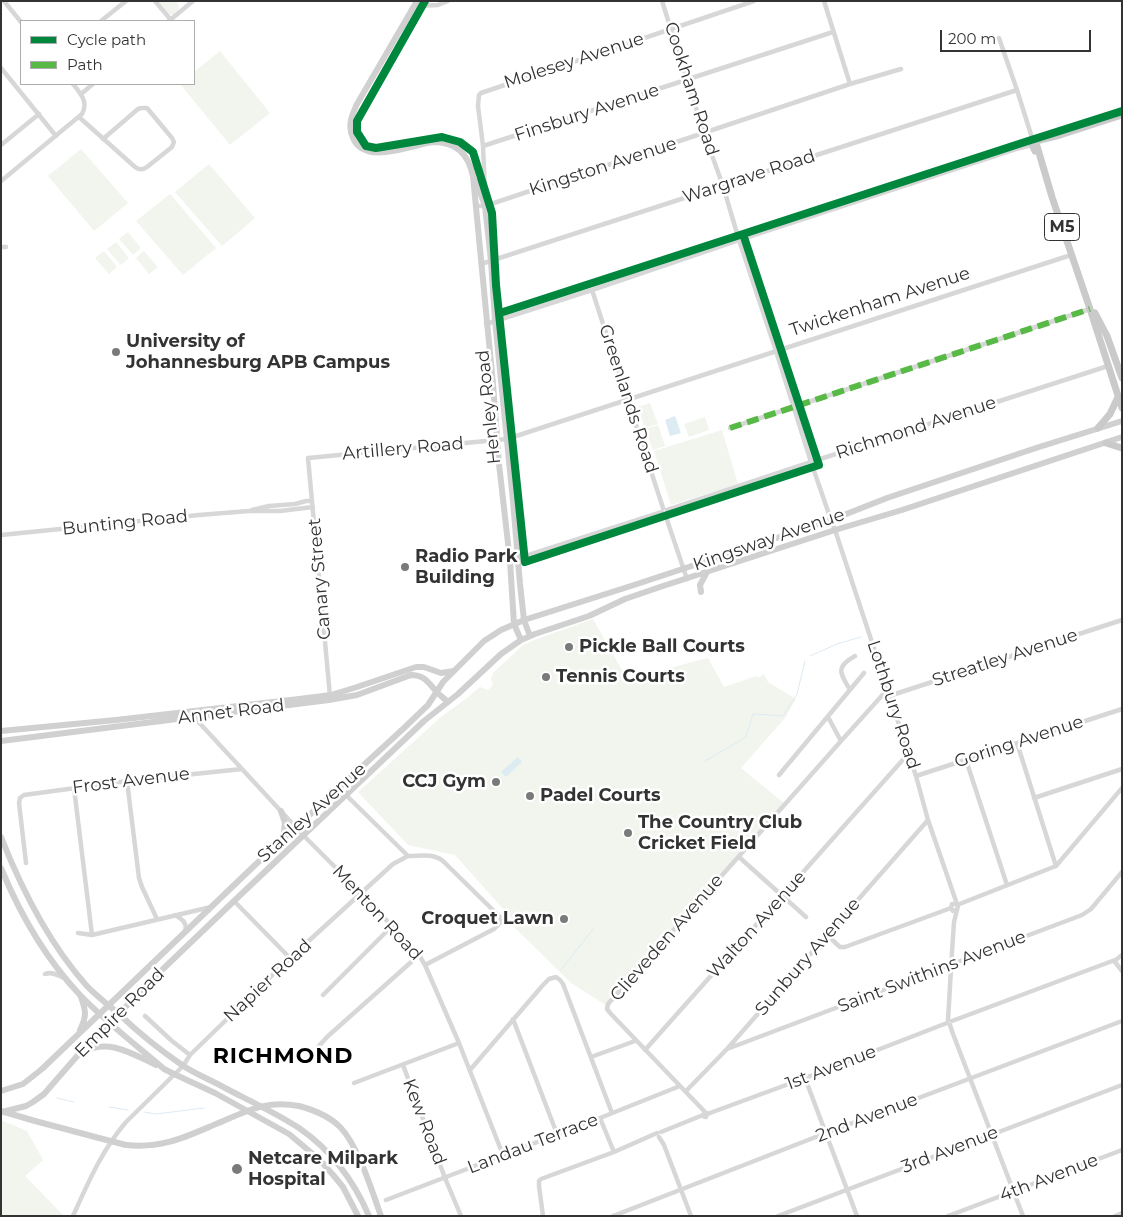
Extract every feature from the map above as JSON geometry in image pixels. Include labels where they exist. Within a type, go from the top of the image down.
[{"type":"main road","points":[[416,3],[353,112],[350,127],[352,136],[360,147],[374,152],[383,152],[433,142],[450,144],[465,155],[473,176]]},
{"type":"main road","points":[[1034,143],[1122,115]]},
{"type":"main road","name":"M5","points":[[1034,143],[1122,408]]},
{"type":"main road","name":"Henley Road","points":[[473,176],[486,206],[524,620],[530,636]]},
{"type":"main road","name":"Henley Road","points":[[473,176],[499,464],[510,560],[514,624],[521,640]]},
{"type":"main road","name":"M5","points":[[1084,290],[1106,336],[1122,378]]},
{"type":"main road","points":[[1098,428],[1110,414],[1118,397]]},
{"type":"main road","name":"Kingsway Avenue","points":[[436,692],[484,641],[524,620],[830,520],[887,498],[1122,421]]},
{"type":"main road","name":"Kingsway Avenue","points":[[448,702],[494,660],[521,640],[530,636],[589,616],[625,599],[1122,437]]},
{"type":"main road","points":[[1106,443],[1122,448]]},
{"type":"main road","points":[[701,592],[700,585],[707,572]]},
{"type":"main road","name":"Annet Road","points":[[330,697],[412,668],[424,668],[441,673],[454,671]]},
{"type":"main road","name":"Annet Road","points":[[1,741],[192,714],[357,694],[411,675],[425,679],[448,702]]},
{"type":"main road","name":"Stanley Avenue","points":[[212,906],[404,728],[428,705],[436,692]]},
{"type":"main road","name":"Stanley Avenue","points":[[234,900],[424,722],[448,702]]},
{"type":"main road","name":"Annet Road","points":[[1,731],[192,714]]},
{"type":"main road","points":[[281,811],[285,823],[283,840]]},
{"type":"main road","points":[[1,837],[20,884],[31,905],[56,945],[87,985],[152,1043],[183,1066],[288,1121],[309,1136],[346,1174],[358,1192],[369,1216]]},
{"type":"main road","points":[[1,868],[28,925],[57,968],[80,995],[100,1014],[164,1069]]},
{"type":"main road","name":"Empire Road","points":[[1,1112],[26,1106],[38,1100],[50,1089],[68,1065],[234,900]]},
{"type":"main road","name":"Empire Road","points":[[1,1091],[26,1082],[42,1069],[212,906]]},
{"type":"main road","points":[[77,1035],[84,1022],[86,1012],[80,995]]},
{"type":"main road","points":[[78,1055],[93,1047],[110,1046],[128,1052],[215,1093],[289,1134],[320,1160],[334,1176],[343,1187],[358,1216]]},
{"type":"main road","points":[[1,1112],[126,1145],[147,1146],[166,1144],[260,1106],[278,1103],[299,1106],[322,1114],[340,1127],[347,1135],[362,1166],[381,1216]]},
{"type":"street","points":[[102,20],[126,1]]},
{"type":"street","points":[[155,1],[169,20]]},
{"type":"street","points":[[181,1],[186,7]]},
{"type":"street","points":[[171,20],[193,1]]},
{"type":"street","points":[[416,3],[438,5],[448,1]]},
{"type":"street","name":"Cookham Road","points":[[662,1],[830,520]]},
{"type":"street","name":"Molesey Avenue","points":[[480,94],[754,1]]},
{"type":"street","points":[[824,1],[850,84]]},
{"type":"street","points":[[4,3],[20,21]]},
{"type":"street","name":"Finsbury Avenue","points":[[483,146],[833,32]]},
{"type":"street","points":[[486,324],[1034,143],[999,38]]},
{"type":"street","points":[[1,68],[56,136]]},
{"type":"street","name":"Kingston Avenue","points":[[476,206],[486,206],[850,84],[901,69]]},
{"type":"street","points":[[1,181],[79,117],[85,106],[81,94],[74,85]]},
{"type":"street","points":[[81,94],[92,85]]},
{"type":"street","name":"Wargrave Road","points":[[482,264],[1017,90]]},
{"type":"street","name":"Henley Road","points":[[480,94],[478,106],[483,146],[485,191],[483,199]]},
{"type":"street","points":[[79,117],[103,139],[135,167],[140,169],[147,167],[172,147],[174,142],[147,108],[138,109],[103,139]]},
{"type":"street","points":[[1,145],[39,114]]},
{"type":"street","name":"Twickenham Avenue","points":[[497,440],[507,439],[1071,255]]},
{"type":"street","name":"Greenlands Road","points":[[592,290],[687,579]]},
{"type":"street","points":[[730,428],[1090,309]]},
{"type":"street","name":"Richmond Avenue","points":[[510,560],[1108,366]]},
{"type":"street","name":"Artillery Road","points":[[308,458],[497,440]]},
{"type":"street","name":"Canary Street","points":[[308,458],[330,697]]},
{"type":"street","name":"Bunting Road","points":[[248,511],[269,506],[312,501]]},
{"type":"street","name":"Bunting Road","points":[[1,534],[248,511],[280,511],[313,507]]},
{"type":"street","name":"Lothbury Road","points":[[830,520],[836,530],[916,776],[928,820],[953,892],[954,907]]},
{"type":"street","name":"Streatley Avenue","points":[[888,693],[1122,620]]},
{"type":"street","points":[[850,690],[842,677],[841,668],[845,661],[854,656]]},
{"type":"street","points":[[779,775],[864,673]]},
{"type":"street","name":"Clieveden Avenue","points":[[635,1040],[608,1011],[607,1006],[611,1000],[841,741],[888,693]]},
{"type":"street","name":"Goring Avenue","points":[[916,776],[1122,708]]},
{"type":"street","name":"Menton Road","points":[[192,714],[296,828],[419,955],[459,1043],[503,1155]]},
{"type":"street","points":[[828,717],[841,741]]},
{"type":"street","points":[[1017,743],[1056,866]]},
{"type":"street","name":"Walton Avenue","points":[[645,1050],[908,754]]},
{"type":"street","points":[[966,760],[1007,886]]},
{"type":"street","name":"Frost Avenue","points":[[26,864],[19,803],[21,796],[127,781],[242,769]]},
{"type":"street","points":[[1034,798],[1122,769]]},
{"type":"street","points":[[127,781],[139,878],[157,919]]},
{"type":"street","points":[[74,788],[92,935]]},
{"type":"street","points":[[827,935],[840,947],[845,947],[954,907],[1056,866],[1122,788]]},
{"type":"street","points":[[346,795],[408,856],[431,855],[439,857],[500,918],[500,923],[494,929],[425,965]]},
{"type":"street","name":"Sunbury Avenue","points":[[686,1092],[727,1049],[928,820]]},
{"type":"street","name":"Napier Road","points":[[73,1216],[100,1158],[118,1132],[183,1066],[190,1055],[290,958],[393,864],[408,856]]},
{"type":"street","points":[[738,857],[806,917]]},
{"type":"street","name":"Saint Swithins Avenue","points":[[727,1049],[1082,915],[1091,909],[1122,872]]},
{"type":"street","points":[[234,900],[290,958]]},
{"type":"street","name":"Stanley Avenue","points":[[78,933],[92,935],[212,906]]},
{"type":"street","points":[[954,907],[949,1005],[950,1022],[1023,1216]]},
{"type":"street","points":[[175,915],[185,923],[186,928],[183,935]]},
{"type":"street","points":[[323,995],[392,926]]},
{"type":"street","points":[[318,1047],[419,955]]},
{"type":"street","points":[[1118,960],[1121,970]]},
{"type":"street","name":"1st Avenue","points":[[543,1216],[539,1182],[541,1179],[651,1136],[660,1135],[705,1115],[950,1022],[1118,960]]},
{"type":"street","points":[[46,974],[48,972],[53,973],[66,979]]},
{"type":"street","points":[[470,1070],[543,985],[549,979],[556,977],[563,984],[612,1113]]},
{"type":"street","points":[[145,1016],[190,1055]]},
{"type":"street","points":[[513,1019],[557,1134]]},
{"type":"street","name":"2nd Avenue","points":[[613,1216],[1122,1021]]},
{"type":"street","points":[[591,1057],[635,1040],[686,1092],[705,1115]]},
{"type":"street","points":[[354,1084],[459,1043]]},
{"type":"street","name":"Kew Road","points":[[403,1065],[461,1216]]},
{"type":"street","points":[[805,1078],[857,1216]]},
{"type":"street","name":"3rd Avenue","points":[[778,1216],[1122,1085]]},
{"type":"street","name":"Landau Terrace","points":[[386,1200],[680,1086]]},
{"type":"street","points":[[600,1118],[614,1152]]},
{"type":"street","points":[[660,1135],[691,1216]]},
{"type":"street","name":"4th Avenue","points":[[948,1216],[1122,1150]]},
{"type":"street","points":[[1114,1216],[1122,1213]]},
{"type":"shaded area","points":[[157,1],[176,1],[179,9],[173,15],[170,14]]},
{"type":"shaded area","points":[[220,51],[270,113],[230,145],[181,85],[195,85],[195,71]]},
{"type":"shaded area","points":[[81,149],[128,203],[94,231],[48,176]]},
{"type":"shaded area","points":[[209,164],[255,218],[222,246],[175,192]]},
{"type":"shaded area","points":[[170,194],[216,248],[183,275],[136,221]]},
{"type":"shaded area","points":[[128,232],[141,248],[133,255],[119,239]]},
{"type":"shaded area","points":[[116,242],[129,258],[121,265],[107,249]]},
{"type":"shaded area","points":[[104,251],[117,267],[109,274],[95,258]]},
{"type":"shaded area","points":[[144,251],[158,267],[149,274],[136,258]]},
{"type":"shaded area","points":[[650,403],[658,424],[645,428],[638,407]]},
{"type":"shaded area","points":[[675,416],[681,433],[670,436],[665,420]]},
{"type":"shaded area","points":[[705,417],[709,430],[689,437],[684,424]]},
{"type":"shaded area","points":[[658,425],[665,446],[653,450],[645,429]]},
{"type":"shaded area","points":[[722,430],[738,484],[671,505],[654,451]]},
{"type":"shaded area","points":[[593,619],[627,679],[708,658],[724,687],[756,676],[758,678],[764,674],[768,682],[796,699],[785,718],[741,768],[785,804],[607,1006],[571,983],[513,926],[512,919],[455,855],[408,845],[358,792],[441,717],[480,687],[488,690],[493,685],[491,678],[494,672],[522,646]]},
{"type":"shaded area","points":[[518,757],[522,762],[506,777],[501,772]]},
{"type":"shaded area","points":[[1,1120],[27,1131],[43,1160],[25,1176],[64,1216],[1,1216]]},
{"type":"waterway","points":[[810,656],[837,644],[861,637]]},
{"type":"waterway","points":[[705,761],[746,737],[753,714],[783,716],[797,694],[805,661]]},
{"type":"waterway","points":[[561,970],[593,929]]},
{"type":"waterway","points":[[57,1098],[74,1102]]},
{"type":"waterway","points":[[109,1107],[128,1110]]},
{"type":"waterway","points":[[144,1112],[156,1114],[204,1108]]},
{"type":"marked path","points":[[730,428],[1090,309]]},
{"type":"cycle path","points":[[425,1],[357,121],[357,132],[366,146],[376,148],[442,137],[460,142],[473,152],[492,213],[496,285],[525,562],[819,465],[743,234],[500,313]]},
{"type":"cycle path","points":[[743,234],[1122,111]]},
{"type":"place","name":"University of Johannesburg APB Campus","points":[[116,352]]},
{"type":"place","name":"Radio Park Building","points":[[405,567]]},
{"type":"place","name":"Pickle Ball Courts","points":[[569,647]]},
{"type":"place","name":"Tennis Courts","points":[[546,677]]},
{"type":"place","name":"CCJ Gym","points":[[496,782]]},
{"type":"place","name":"Padel Courts","points":[[530,796]]},
{"type":"place","name":"The Country Club Cricket Field","points":[[628,833]]},
{"type":"place","name":"Croquet Lawn","points":[[564,919]]},
{"type":"place","name":"Netcare Milpark Hospital","points":[[237,1169]]},
{"type":"district","name":"RICHMOND","points":[[283,1057]]}]
